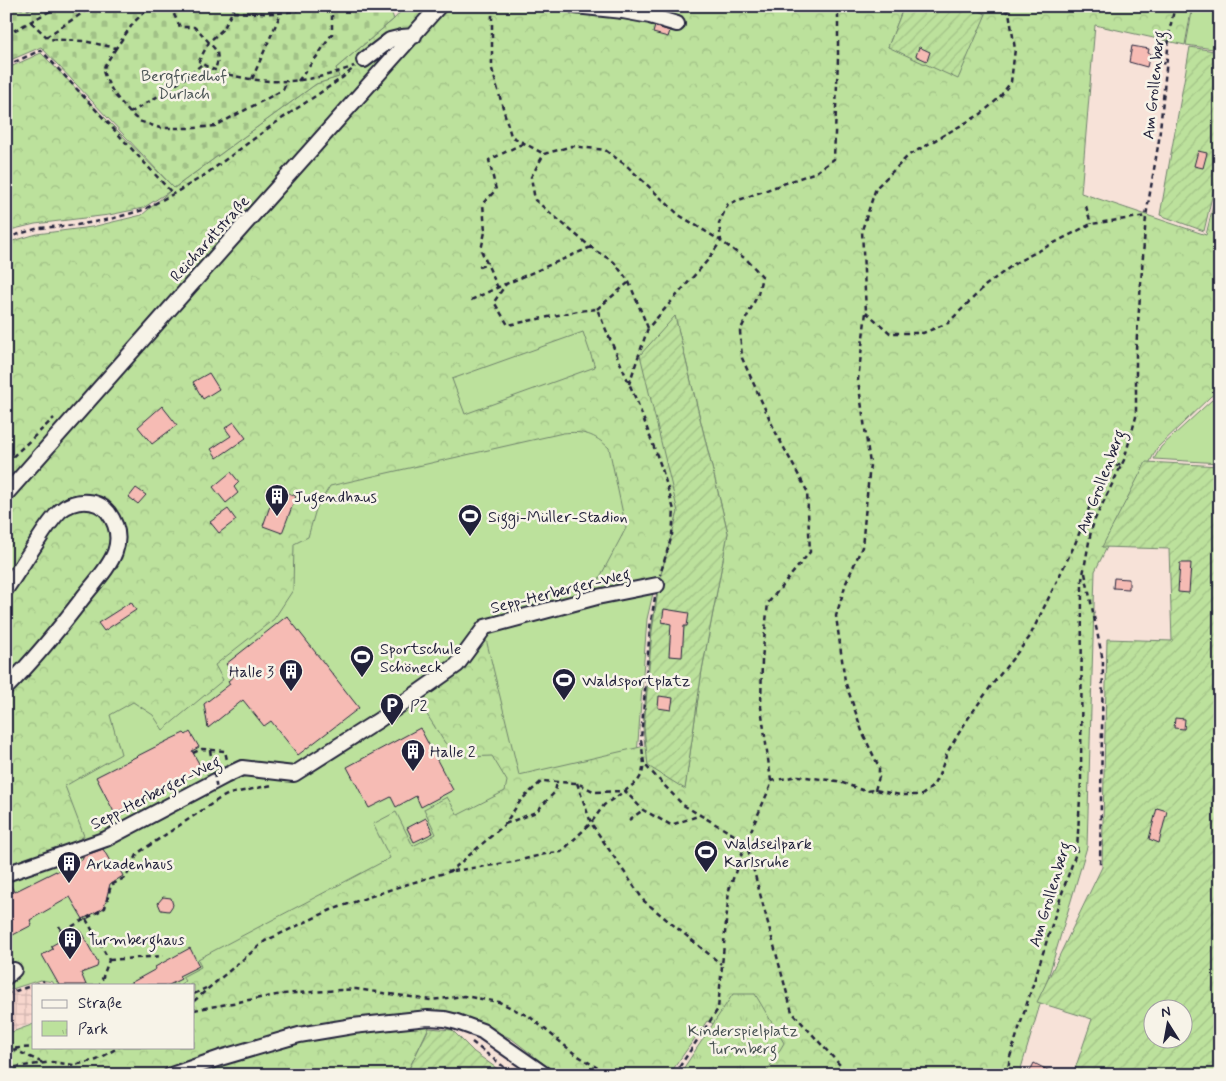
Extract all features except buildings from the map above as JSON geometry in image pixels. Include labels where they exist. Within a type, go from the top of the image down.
[{"type":"street","name":"Reichardtstraße","points":[[6,494],[439,6]]},
{"type":"street","points":[[575,6],[623,11],[678,24]]},
{"type":"street","points":[[362,62],[390,40],[414,36]]},
{"type":"street","points":[[6,589],[54,518],[61,511],[76,502],[93,503],[106,510],[117,530],[115,551],[111,560],[42,651],[6,688]]},
{"type":"street","name":"Sepp-Herberger-Weg","points":[[6,874],[106,839],[217,773],[242,768],[294,774],[379,720],[457,665],[485,627],[596,598],[657,585]]},
{"type":"street","points":[[171,1075],[220,1058],[299,1035],[353,1026],[428,1018],[445,1019],[482,1031],[545,1075]]},
{"type":"path","points":[[6,19],[10,6],[28,9],[39,6]]},
{"type":"path","points":[[6,35],[56,6]]},
{"type":"path","points":[[46,36],[92,6]]},
{"type":"path","points":[[151,6],[134,22],[105,65],[104,71],[114,94],[139,121],[160,128],[215,126],[284,90],[287,82]]},
{"type":"path","points":[[170,6],[180,27],[194,27],[209,42],[216,52],[218,60],[215,70]]},
{"type":"path","points":[[235,6],[224,28],[209,42],[199,62],[205,67],[235,76],[287,82],[337,73],[362,62]]},
{"type":"path","points":[[233,12],[281,13],[306,9],[312,6]]},
{"type":"path","points":[[298,81],[332,34],[332,6]]},
{"type":"path","points":[[492,6],[492,69],[511,136],[544,154]]},
{"type":"path","points":[[629,385],[648,328],[707,261],[722,241],[719,223],[728,204],[816,172],[834,159],[838,6]]},
{"type":"path","points":[[987,6],[997,7],[1009,12]]},
{"type":"path","points":[[875,790],[879,777],[879,767],[863,734],[845,681],[836,616],[846,583],[862,547],[870,464],[858,380],[866,312],[862,230],[876,188],[909,155],[980,114],[999,98],[1011,82],[1015,49],[1009,12],[1006,6]]},
{"type":"path","name":"Am Grollenberg","points":[[1007,1075],[1010,1057],[1077,850],[1081,780],[1082,580],[1091,530],[1124,460],[1136,417],[1136,349],[1146,216],[1159,140],[1170,28],[1175,6]]},
{"type":"path","points":[[48,7],[50,11]]},
{"type":"path","points":[[252,79],[281,13]]},
{"type":"path","points":[[31,22],[49,39],[84,41],[116,48]]},
{"type":"path","points":[[6,66],[41,50],[173,194]]},
{"type":"path","points":[[1153,56],[1160,50],[1163,63],[1167,64]]},
{"type":"path","points":[[6,238],[39,228],[76,225],[111,219],[143,210],[218,166],[362,62]]},
{"type":"path","points":[[130,113],[165,93],[188,77],[202,64]]},
{"type":"path","points":[[498,288],[481,250],[485,232],[483,203],[496,190],[489,160],[524,143]]},
{"type":"path","points":[[648,328],[629,282],[614,262],[557,220],[535,200],[530,176],[544,154],[572,146],[605,150],[627,166],[679,215],[722,241],[747,260],[762,276],[758,294],[740,331],[742,358],[775,431],[807,491],[810,552],[768,603],[762,659],[761,707],[771,781],[770,787],[746,842],[729,890],[718,1009],[674,1075]]},
{"type":"path","points":[[1086,206],[1091,224]]},
{"type":"path","points":[[866,312],[890,332],[923,333],[948,323],[986,285],[1017,262],[1091,224],[1146,216]]},
{"type":"path","points":[[471,300],[592,247]]},
{"type":"path","points":[[479,267],[488,264]]},
{"type":"path","points":[[509,282],[494,302],[508,325],[597,309],[629,282]]},
{"type":"path","points":[[195,1000],[266,941],[331,910],[451,871],[513,862],[561,852],[591,824],[604,804],[638,781],[644,764],[641,739],[650,627],[657,585],[672,535],[674,510],[662,469],[638,404],[597,309]]},
{"type":"path","points":[[771,781],[798,776],[837,781],[865,791],[875,790],[900,795],[922,795],[933,786],[948,751],[991,686],[1029,638],[1075,544],[1100,480],[1124,460]]},
{"type":"path","points":[[1084,569],[1103,661],[1100,865]]},
{"type":"path","points":[[193,753],[202,749],[225,751],[229,766],[217,773]]},
{"type":"path","points":[[210,750],[217,773],[217,790]]},
{"type":"path","points":[[644,764],[683,805],[746,842],[792,1012],[849,1075]]},
{"type":"path","points":[[451,871],[504,825],[521,800],[542,781],[577,783],[596,792],[625,791],[643,810],[671,825],[701,815]]},
{"type":"path","points":[[504,825],[536,812],[555,792],[558,782]]},
{"type":"path","points":[[577,783],[591,824],[644,901],[722,965]]},
{"type":"path","points":[[59,926],[62,932],[105,908],[111,885],[126,877],[138,853],[218,799],[229,794],[276,785]]},
{"type":"path","points":[[629,820],[643,810]]},
{"type":"path","points":[[86,919],[109,960],[100,984]]},
{"type":"path","points":[[109,960],[163,956]]},
{"type":"path","points":[[37,984],[44,982]]},
{"type":"path","points":[[6,994],[32,986]]},
{"type":"path","points":[[195,994],[210,986]]},
{"type":"path","points":[[469,1026],[466,1035],[475,1045],[514,1075]]},
{"type":"path","points":[[6,1050],[32,1047]]},
{"type":"path","points":[[6,1066],[16,1067],[52,1062],[74,1065],[97,1060],[117,1048]]},
{"type":"path","points":[[13,1049],[44,1063]]},
{"type":"shaded area","points":[[45,980],[48,984],[33,984]]},
{"type":"shaded area","points":[[32,984],[32,1024],[12,1030],[6,1011],[6,993]]},
{"type":"green space","name":"Bergfriedhof Durlach","points":[[6,6],[389,6],[394,19],[336,68],[339,77],[316,84],[174,188],[41,47],[6,62]]},
{"type":"green space","points":[[406,6],[904,6],[888,47],[985,14],[969,6],[1192,6],[1185,45],[1095,25],[1081,193],[1206,235],[1220,177],[1220,393],[1211,396],[1157,448],[1095,571],[1087,847],[1019,1075],[721,1075],[723,1028],[707,1021],[669,1075],[558,1075],[512,1039],[457,1013],[437,1010],[406,1075],[6,1075],[6,1016],[12,1032],[32,1025],[32,1048],[195,1048],[195,984],[180,984],[185,981],[182,977],[201,967],[198,959],[390,858],[373,824],[396,812],[413,846],[436,834],[424,809],[447,797],[458,815],[505,791],[507,781],[492,756],[466,757],[445,743],[419,702],[420,686],[478,641],[486,639],[519,775],[645,746],[643,728],[651,631],[659,578],[591,594],[626,528],[609,448],[588,434],[563,433],[330,486],[316,509],[308,537],[294,544],[293,590],[274,619],[215,665],[223,680],[163,730],[153,715],[133,702],[110,715],[121,754],[65,786],[84,836],[38,867],[6,882],[6,243],[37,234],[92,227],[142,215],[170,191],[143,208],[109,215],[35,224],[6,231],[6,69],[41,53],[174,188],[316,84],[338,77],[336,68],[394,19]],"holes":[[[675,316],[728,533],[702,670],[685,788],[644,727],[652,631],[660,578],[678,512]],[[583,332],[595,367],[465,414],[452,379]]]},
{"type":"green space","points":[[904,6],[969,6],[986,14],[958,79],[888,47]]},
{"type":"green space","points":[[1193,6],[1220,6],[1220,50],[1186,45]]},
{"type":"green space","points":[[1190,47],[1220,52],[1220,162],[1204,231],[1160,215]]},
{"type":"green space","name":"Sportschule Schöneck","points":[[591,315],[656,580],[647,619],[637,756],[195,984],[54,984],[53,982],[40,980],[6,991],[6,862],[83,832],[74,826],[6,736],[506,333]]},
{"type":"green space","points":[[675,316],[728,533],[702,670],[685,789],[648,766],[644,727],[652,631],[660,578],[678,512],[640,355]]},
{"type":"green space","points":[[1220,397],[1220,463],[1154,459],[1161,447],[1213,399]]},
{"type":"green space","points":[[1146,462],[1220,466],[1220,1075],[1073,1075],[1092,1019],[1037,1002],[1102,867],[1107,639],[1172,641],[1169,549],[1102,547]]},
{"type":"green space","name":"Kinderspielplatz Turmberg","points":[[733,994],[755,994],[784,1043],[765,1075],[679,1075]]},
{"type":"green space","points":[[429,1028],[452,1030],[474,1052],[506,1075],[406,1075]]},
{"type":"place","name":"Jugendhaus","points":[[277,517]]},
{"type":"place","name":"Siggi-Müller-Stadion","points":[[470,537]]},
{"type":"place","name":"Sportschule Schöneck","points":[[362,678]]},
{"type":"place","name":"Halle 3","points":[[291,692]]},
{"type":"place","name":"Waldsportplatz","points":[[564,701]]},
{"type":"place","name":"P2","points":[[392,726]]},
{"type":"place","name":"Halle 2","points":[[413,772]]},
{"type":"place","name":"Waldseilpark Karlsruhe","points":[[706,873]]},
{"type":"place","name":"Arkadenhaus","points":[[69,884]]},
{"type":"place","name":"Turmberghaus","points":[[70,960]]}]
